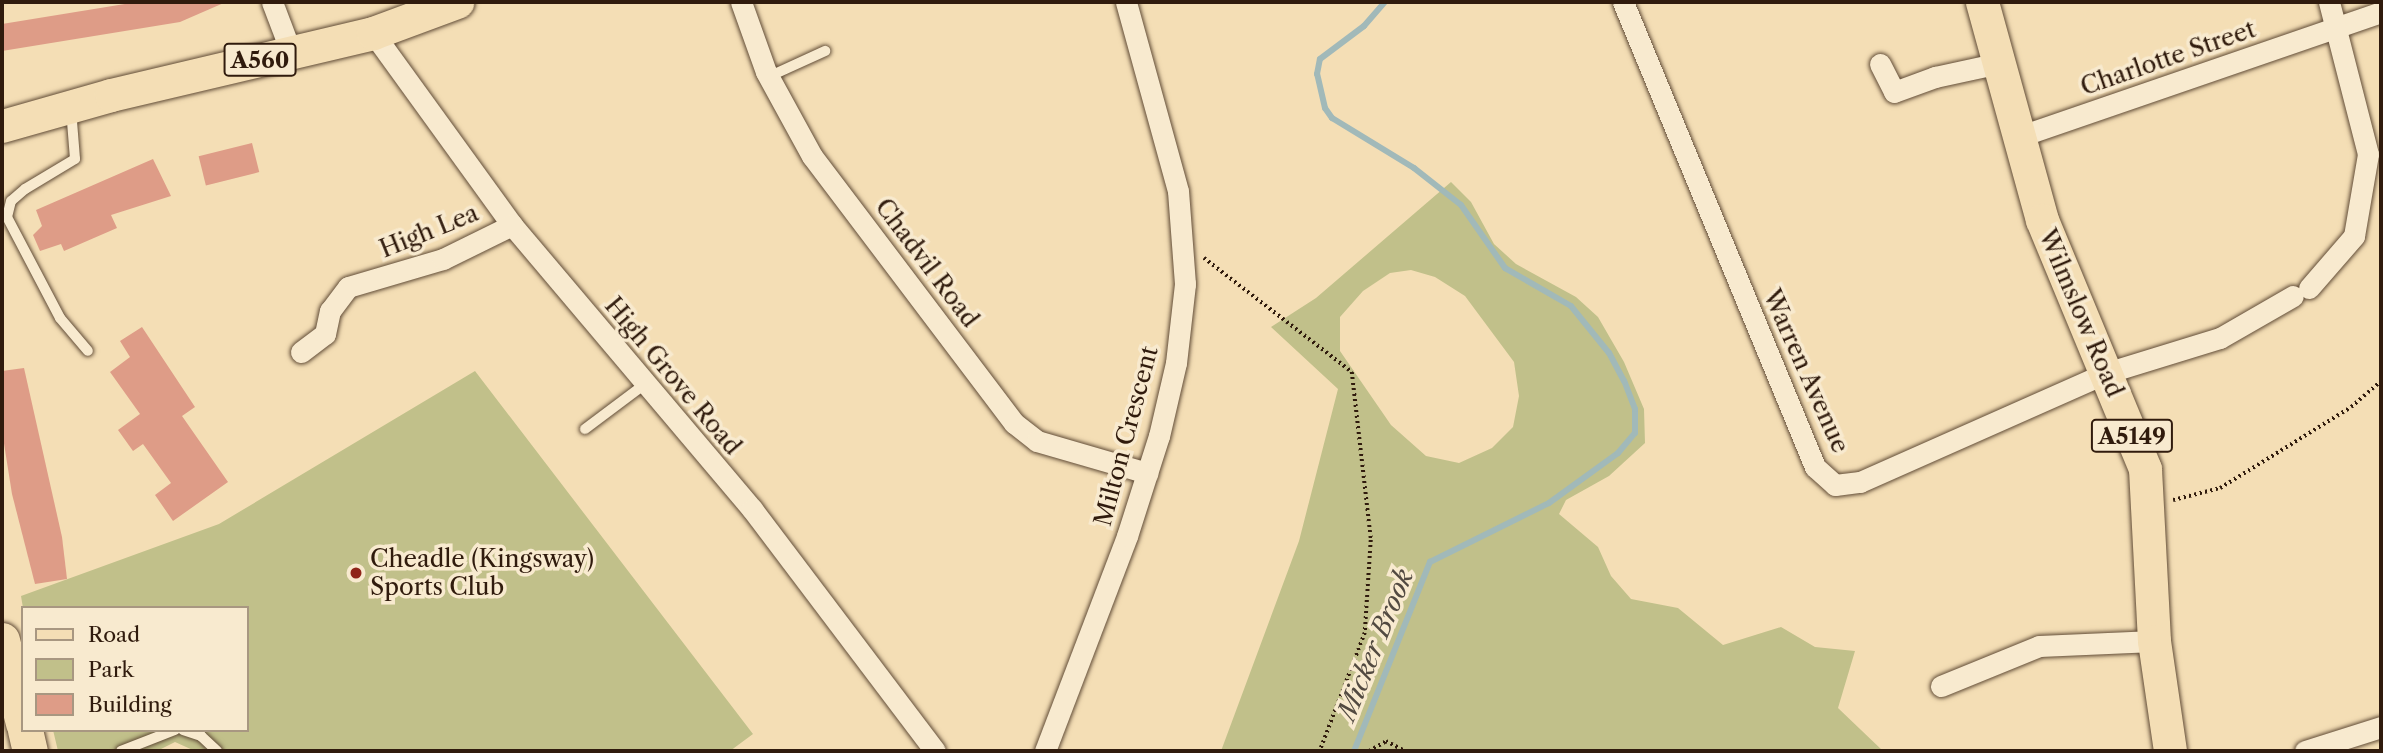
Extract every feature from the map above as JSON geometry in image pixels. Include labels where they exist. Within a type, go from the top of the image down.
[{"type":"highway","points":[[2,640],[21,715]]},
{"type":"highway","points":[[25,732],[30,751]]},
{"type":"main road","name":"A560","points":[[2,126],[65,108],[373,33],[457,2]]},
{"type":"main road","name":"Wilmslow Road","points":[[1982,2],[2042,220],[2145,469],[2154,641],[2170,751]]},
{"type":"main road","name":"A560","points":[[2,108],[65,108]]},
{"type":"street","points":[[272,2],[290,52]]},
{"type":"street","name":"Chadvil Road","points":[[741,2],[768,77],[813,156],[1014,422],[1037,441],[1147,473]]},
{"type":"street","name":"Milton Crescent","points":[[1045,751],[1147,473],[1176,363],[1185,246],[1178,191],[1126,2]]},
{"type":"street","name":"Warren Avenue","points":[[1623,2],[1815,467],[1835,485],[1860,482],[2106,373],[2220,338],[2301,292],[2354,236],[2368,154],[2329,2]]},
{"type":"street","name":"Charlotte Street","points":[[2018,137],[2381,12]]},
{"type":"street","name":"High Grove Road","points":[[373,33],[512,225],[752,509],[934,751]]},
{"type":"street","points":[[1880,64],[1894,92],[1935,77],[2000,63]]},
{"type":"street","name":"High Lea","points":[[301,352],[326,334],[330,311],[348,287],[443,259],[512,225]]},
{"type":"street","points":[[1941,686],[2039,646],[2154,641]]},
{"type":"street","points":[[2305,751],[2381,727]]},
{"type":"lane","points":[[768,77],[825,51]]},
{"type":"lane","points":[[65,108],[75,159],[11,201],[8,217],[60,318],[88,351]]},
{"type":"lane","points":[[585,429],[645,384]]},
{"type":"lane","points":[[121,751],[170,732]]},
{"type":"lane","points":[[189,732],[201,736],[217,751]]},
{"type":"path","points":[[1185,246],[1352,372],[1371,540],[1365,633],[1320,751]]},
{"type":"path","points":[[2147,507],[2220,488],[2351,407],[2381,381]]},
{"type":"path","points":[[1369,751],[1386,741],[1405,751]]},
{"type":"green space","points":[[1451,182],[1471,202],[1494,244],[1516,264],[1576,297],[1598,317],[1624,362],[1644,409],[1645,443],[1609,476],[1566,500],[1559,514],[1598,547],[1611,576],[1631,599],[1678,608],[1723,645],[1781,627],[1815,647],[1855,651],[1838,708],[1883,751],[1221,751],[1299,541],[1338,389],[1271,327],[1316,298]],"holes":[[[1411,270],[1435,277],[1465,296],[1514,362],[1519,396],[1513,427],[1492,448],[1459,463],[1426,456],[1391,425],[1340,351],[1340,317],[1363,291],[1390,273]]]},
{"type":"green space","name":"Cheadle (Kingsway) Sports Club","points":[[475,371],[753,734],[730,751],[195,751],[175,742],[157,751],[58,751],[53,732],[248,732],[248,606],[23,606],[21,596],[219,524]]},
{"type":"building","points":[[137,2],[226,2],[180,22],[2,51],[2,24]]},
{"type":"building","points":[[252,143],[259,172],[206,185],[199,156]]},
{"type":"building","points":[[153,159],[171,196],[111,215],[117,228],[64,251],[61,244],[40,251],[33,235],[42,226],[36,210]]},
{"type":"building","points":[[142,327],[195,407],[182,416],[228,482],[173,521],[155,495],[171,483],[143,444],[133,451],[118,430],[140,414],[110,372],[130,357],[120,341]]},
{"type":"building","points":[[24,368],[62,537],[67,579],[35,584],[12,494],[2,431],[2,371]]},
{"type":"waterway","name":"Micker Brook","points":[[1354,751],[1430,562],[1549,503],[1618,453],[1635,433],[1635,409],[1624,381],[1609,353],[1571,306],[1505,268],[1461,205],[1414,168],[1332,118],[1325,108],[1317,74],[1320,59],[1364,26],[1385,2]]},
{"type":"place","name":"Cheadle (Kingsway) Sports Club","points":[[356,573]]}]
